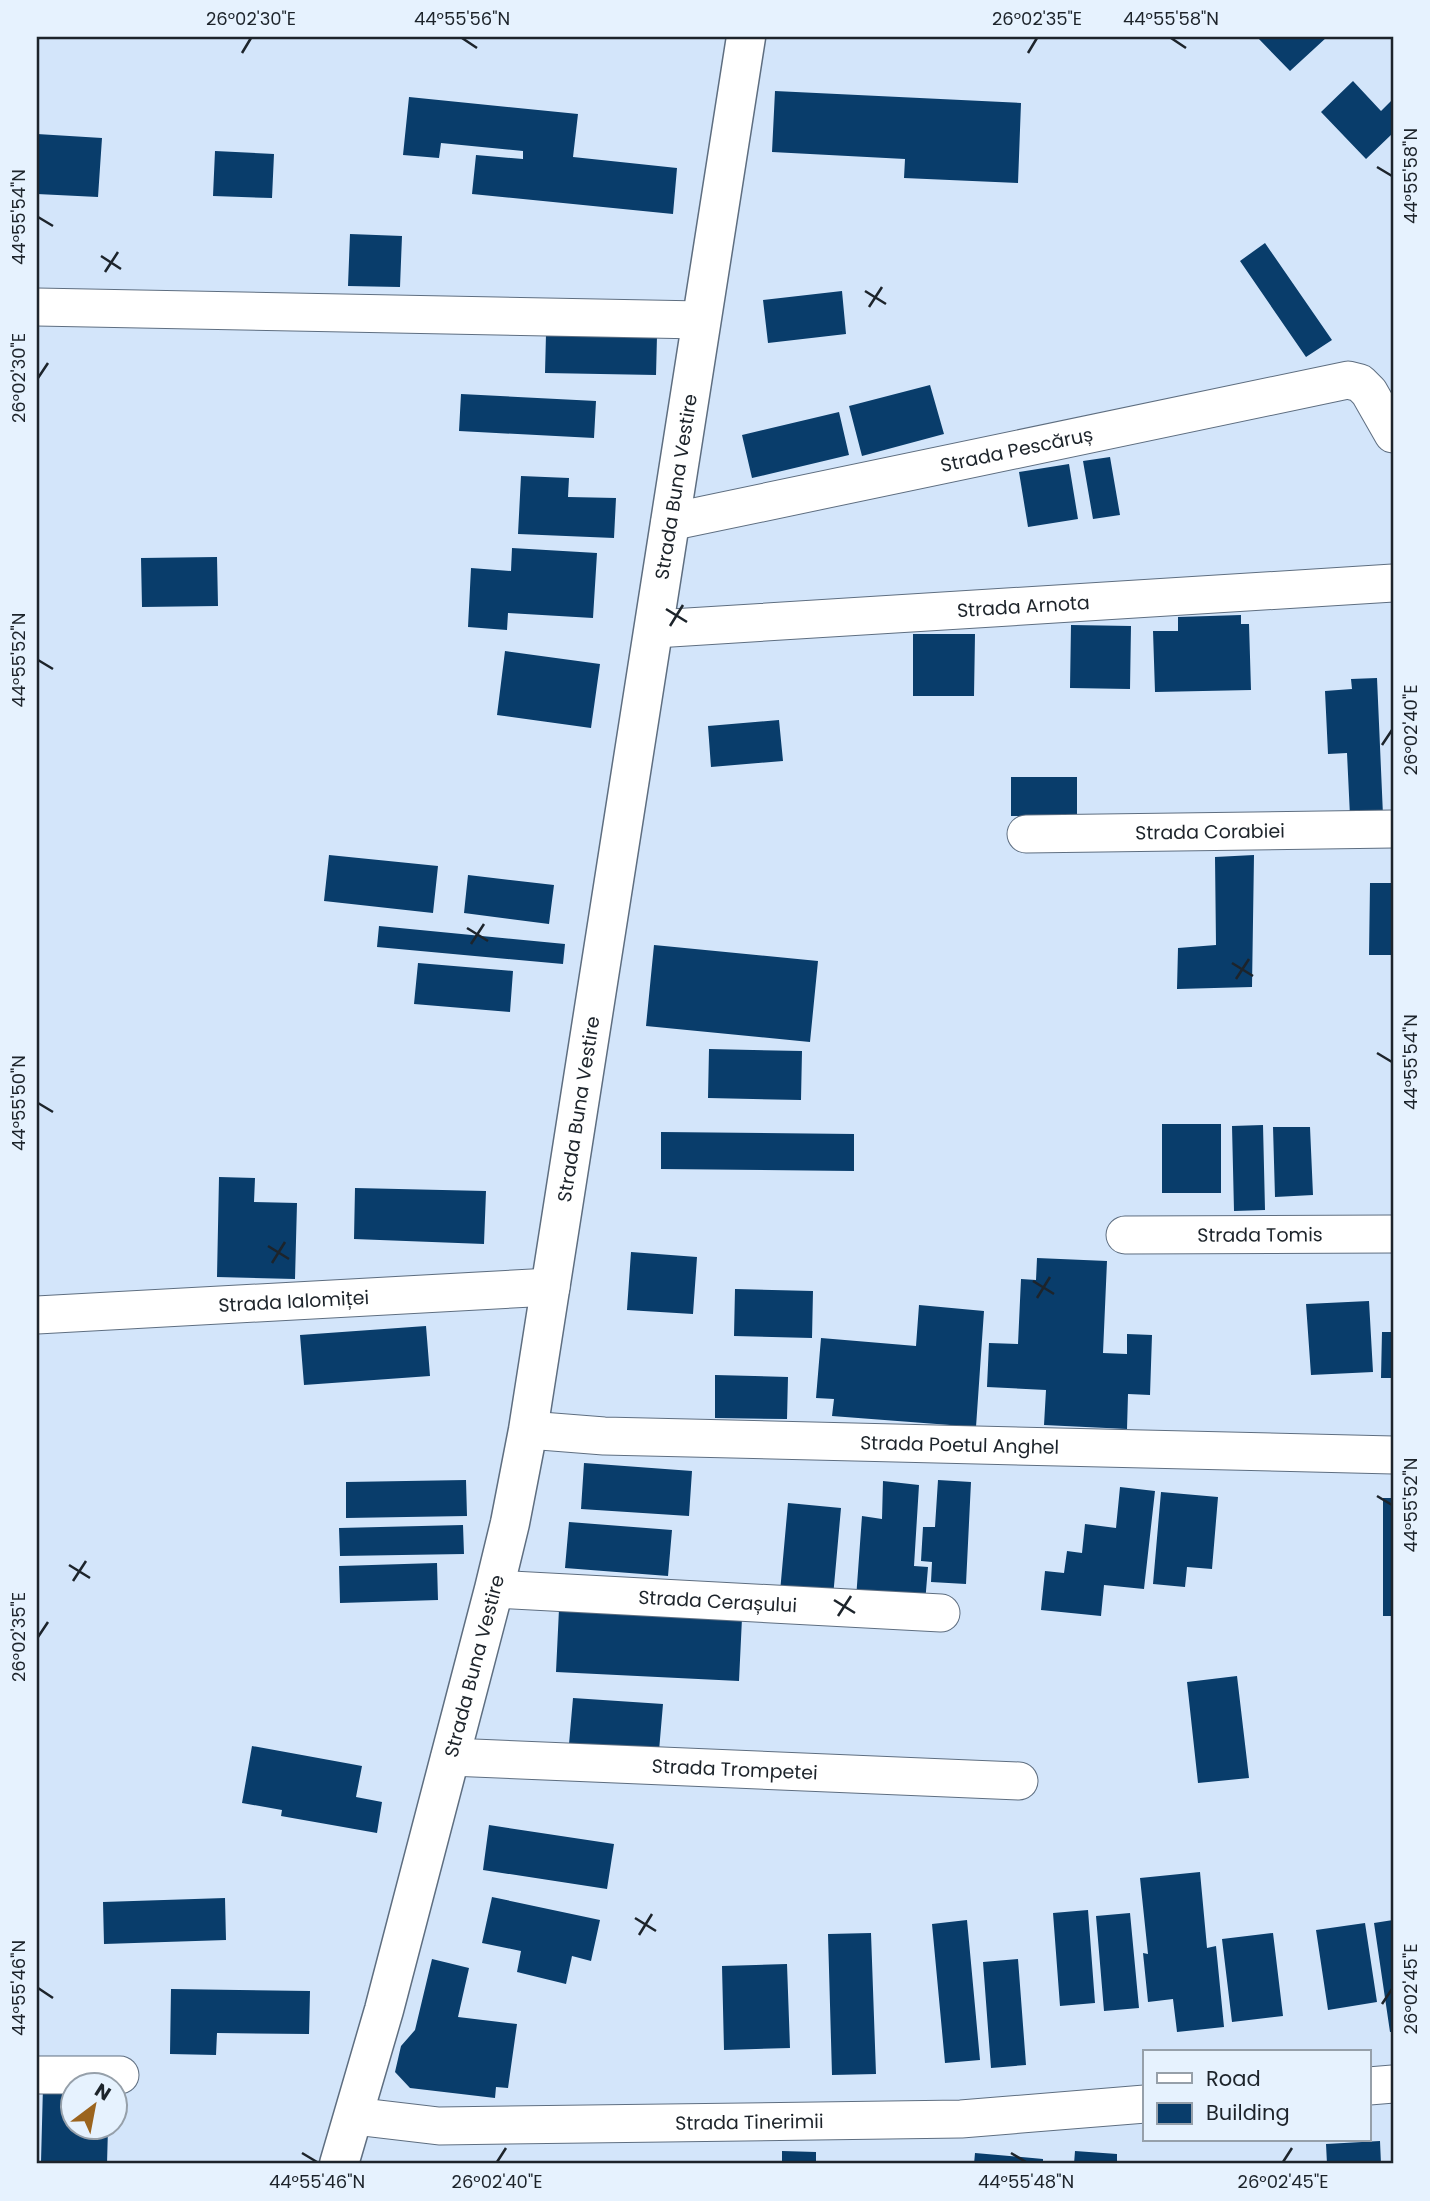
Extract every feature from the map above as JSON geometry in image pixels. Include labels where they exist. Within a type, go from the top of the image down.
[{"type":"street","name":"Strada Buna Vestire","points":[[339,2164],[494,1590],[528,1430],[746,37]]},
{"type":"street","points":[[37,307],[701,320]]},
{"type":"street","name":"Strada Pescăruș","points":[[670,522],[1348,380],[1360,383],[1369,392],[1393,434]]},
{"type":"street","name":"Strada Arnota","points":[[655,629],[1393,583]]},
{"type":"street","name":"Strada Corabiei","points":[[1026,834],[1393,830]]},
{"type":"street","name":"Strada Tomis","points":[[1125,1235],[1393,1234]]},
{"type":"street","name":"Strada Ialomiței","points":[[37,1315],[551,1287]]},
{"type":"street","name":"Strada Poetul Anghel","points":[[528,1430],[604,1436],[1393,1455]]},
{"type":"street","name":"Strada Cerașului","points":[[494,1590],[941,1613]]},
{"type":"street","name":"Strada Trompetei","points":[[450,1757],[1019,1781]]},
{"type":"street","points":[[37,2075],[60,2075]]},
{"type":"street","points":[[1370,2086],[1393,2084]]},
{"type":"street","name":"Strada Tinerimii","points":[[354,2116],[439,2126],[947,2119],[1143,2104]]},
{"type":"building","points":[[1257,37],[1327,37],[1290,71]]},
{"type":"building","points":[[1353,81],[1381,111],[1393,99],[1393,133],[1366,159],[1321,112]]},
{"type":"building","points":[[775,91],[1021,103],[1018,183],[904,178],[905,159],[772,152]]},
{"type":"building","points":[[409,97],[578,114],[573,157],[677,168],[673,214],[472,194],[476,155],[523,159],[523,151],[441,143],[439,158],[403,155]]},
{"type":"building","points":[[37,134],[102,138],[98,197],[37,194]]},
{"type":"building","points":[[215,151],[274,154],[272,198],[213,196]]},
{"type":"building","points":[[350,234],[402,236],[400,287],[348,286]]},
{"type":"building","points":[[1265,243],[1332,340],[1306,357],[1240,261]]},
{"type":"building","points":[[842,291],[846,334],[768,343],[763,300]]},
{"type":"building","points":[[546,334],[657,336],[656,375],[545,373]]},
{"type":"building","points":[[930,385],[944,434],[862,456],[849,406]]},
{"type":"building","points":[[461,394],[596,401],[594,438],[459,431]]},
{"type":"building","points":[[839,412],[849,455],[752,478],[742,435]]},
{"type":"building","points":[[1110,457],[1120,515],[1093,519],[1083,461]]},
{"type":"building","points":[[1069,464],[1078,519],[1028,527],[1019,472]]},
{"type":"building","points":[[521,476],[569,478],[568,497],[616,498],[614,538],[518,534]]},
{"type":"building","points":[[512,548],[597,553],[593,618],[508,613],[507,630],[468,627],[471,568],[511,571]]},
{"type":"building","points":[[217,557],[218,606],[142,607],[141,558]]},
{"type":"building","points":[[1241,615],[1241,624],[1249,624],[1251,690],[1155,692],[1153,631],[1178,631],[1178,617]]},
{"type":"building","points":[[1071,625],[1131,626],[1130,689],[1070,688]]},
{"type":"building","points":[[913,634],[975,634],[974,696],[913,696]]},
{"type":"building","points":[[505,651],[600,664],[591,728],[497,715]]},
{"type":"building","points":[[1377,678],[1383,815],[1350,816],[1347,753],[1328,754],[1325,691],[1352,689],[1351,679]]},
{"type":"building","points":[[779,720],[783,761],[711,767],[708,726]]},
{"type":"building","points":[[1011,777],[1077,777],[1077,816],[1011,816]]},
{"type":"building","points":[[329,855],[438,866],[433,913],[324,901]]},
{"type":"building","points":[[1254,855],[1252,987],[1177,989],[1178,948],[1216,945],[1215,857]]},
{"type":"building","points":[[468,875],[554,885],[549,924],[464,913]]},
{"type":"building","points":[[1370,883],[1393,883],[1393,955],[1369,955]]},
{"type":"building","points":[[379,926],[565,944],[563,964],[377,947]]},
{"type":"building","points":[[654,945],[818,961],[810,1042],[646,1026]]},
{"type":"building","points":[[418,963],[513,971],[510,1012],[414,1004]]},
{"type":"building","points":[[709,1049],[802,1051],[801,1100],[708,1098]]},
{"type":"building","points":[[1162,1124],[1221,1124],[1221,1193],[1162,1193]]},
{"type":"building","points":[[1263,1125],[1265,1210],[1234,1211],[1232,1126]]},
{"type":"building","points":[[1273,1127],[1310,1127],[1313,1195],[1275,1197]]},
{"type":"building","points":[[661,1132],[854,1134],[854,1171],[661,1169]]},
{"type":"building","points":[[219,1177],[255,1178],[254,1202],[297,1203],[295,1279],[217,1277]]},
{"type":"building","points":[[355,1188],[486,1191],[484,1244],[354,1239]]},
{"type":"building","points":[[631,1252],[697,1257],[693,1314],[627,1310]]},
{"type":"building","points":[[1037,1258],[1107,1261],[1103,1353],[1127,1354],[1127,1334],[1152,1335],[1150,1395],[1128,1394],[1127,1429],[1044,1425],[1046,1390],[987,1387],[989,1343],[1018,1344],[1021,1279],[1036,1280]]},
{"type":"building","points":[[735,1289],[813,1291],[812,1338],[734,1336]]},
{"type":"building","points":[[1369,1301],[1373,1372],[1311,1375],[1306,1304]]},
{"type":"building","points":[[919,1305],[984,1311],[976,1427],[832,1416],[834,1399],[816,1398],[821,1338],[916,1346]]},
{"type":"building","points":[[426,1326],[430,1376],[304,1385],[300,1335]]},
{"type":"building","points":[[1382,1332],[1393,1332],[1393,1378],[1381,1378]]},
{"type":"building","points":[[715,1375],[788,1377],[787,1419],[715,1418]]},
{"type":"building","points":[[584,1463],[692,1471],[689,1516],[581,1509]]},
{"type":"building","points":[[466,1480],[467,1516],[346,1518],[346,1482]]},
{"type":"building","points":[[938,1480],[971,1482],[966,1584],[931,1582],[932,1562],[921,1561],[923,1527],[935,1527]]},
{"type":"building","points":[[883,1481],[919,1485],[914,1566],[928,1567],[925,1603],[856,1599],[862,1516],[882,1519]]},
{"type":"building","points":[[1120,1487],[1155,1491],[1144,1589],[1104,1585],[1101,1616],[1041,1610],[1045,1571],[1064,1573],[1067,1551],[1082,1553],[1085,1524],[1116,1528]]},
{"type":"building","points":[[1161,1492],[1218,1497],[1212,1569],[1187,1567],[1185,1587],[1153,1584]]},
{"type":"building","points":[[1383,1498],[1393,1498],[1393,1616],[1383,1616]]},
{"type":"building","points":[[788,1503],[841,1508],[833,1597],[780,1592]]},
{"type":"building","points":[[569,1522],[672,1530],[668,1576],[565,1568]]},
{"type":"building","points":[[463,1525],[464,1554],[340,1556],[339,1528]]},
{"type":"building","points":[[437,1563],[438,1600],[340,1603],[339,1566]]},
{"type":"building","points":[[559,1609],[742,1618],[739,1681],[556,1672]]},
{"type":"building","points":[[1237,1676],[1249,1778],[1198,1783],[1187,1682]]},
{"type":"building","points":[[573,1698],[663,1704],[659,1751],[569,1744]]},
{"type":"building","points":[[252,1746],[362,1766],[356,1797],[382,1802],[377,1833],[281,1816],[282,1810],[242,1803]]},
{"type":"building","points":[[489,1825],[614,1844],[607,1889],[483,1870]]},
{"type":"building","points":[[1200,1872],[1207,1948],[1216,1946],[1224,2027],[1177,2032],[1173,1999],[1148,2002],[1143,1953],[1148,1954],[1140,1878]]},
{"type":"building","points":[[492,1897],[600,1920],[591,1961],[572,1956],[566,1984],[517,1972],[521,1951],[482,1943]]},
{"type":"building","points":[[225,1898],[226,1940],[104,1944],[103,1902]]},
{"type":"building","points":[[1088,1910],[1095,2003],[1060,2006],[1053,1913]]},
{"type":"building","points":[[1130,1913],[1139,2008],[1104,2011],[1096,1916]]},
{"type":"building","points":[[967,1920],[980,2060],[945,2063],[932,1924]]},
{"type":"building","points":[[1393,1920],[1393,2032],[1390,2032],[1374,1923]]},
{"type":"building","points":[[1365,1923],[1377,2002],[1328,2010],[1316,1930]]},
{"type":"building","points":[[871,1933],[876,2074],[832,2075],[828,1934]]},
{"type":"building","points":[[1273,1933],[1283,2016],[1232,2022],[1222,1939]]},
{"type":"building","points":[[432,1959],[469,1968],[458,2017],[517,2024],[508,2088],[496,2087],[495,2098],[410,2088],[395,2072],[401,2046],[415,2030]]},
{"type":"building","points":[[1018,1959],[1026,2065],[991,2068],[983,1962]]},
{"type":"building","points":[[787,1964],[790,2048],[724,2050],[722,1966]]},
{"type":"building","points":[[171,1989],[310,1991],[309,2034],[217,2033],[216,2055],[170,2054]]},
{"type":"building","points":[[43,2086],[60,2087],[60,2142],[108,2142],[107,2164],[41,2162]]},
{"type":"building","points":[[1380,2141],[1381,2164],[1327,2164],[1326,2144]]},
{"type":"building","points":[[782,2151],[816,2152],[816,2164],[782,2164]]},
{"type":"building","points":[[1075,2151],[1117,2154],[1117,2164],[1074,2164]]},
{"type":"building","points":[[975,2153],[1043,2159],[1043,2164],[974,2164]]}]
